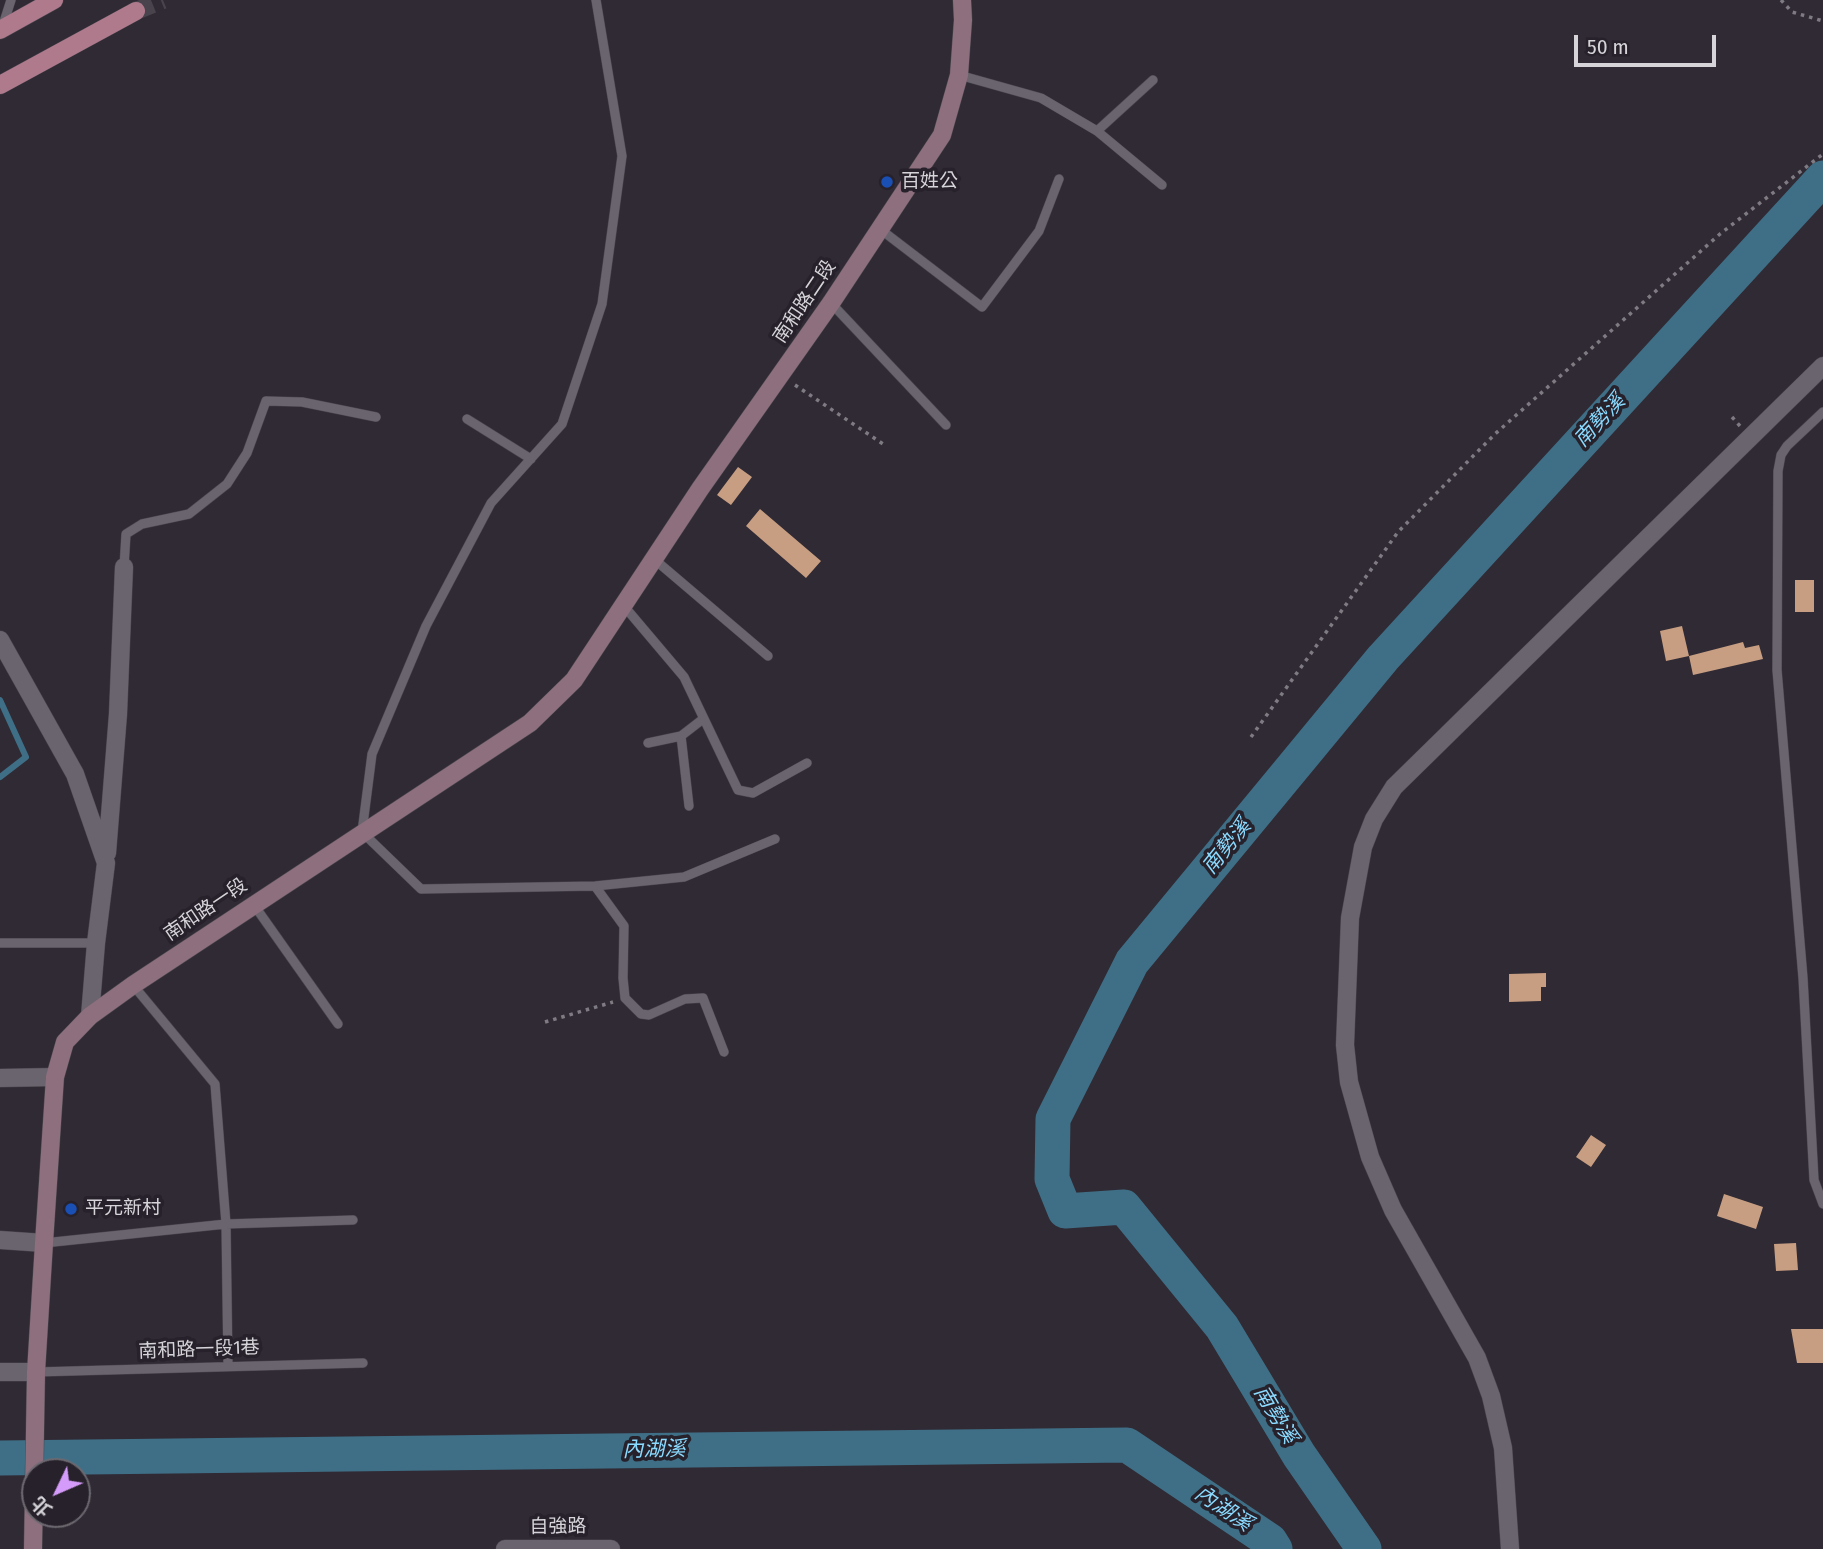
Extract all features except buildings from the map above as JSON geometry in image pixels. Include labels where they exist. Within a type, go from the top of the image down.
[{"type":"main road","points":[[1,30],[54,0]]},
{"type":"main road","name":"南和路二段","points":[[624,606],[700,489],[831,303],[942,135],[959,75],[962,0]]},
{"type":"main road","points":[[0,85],[136,11]]},
{"type":"main road","name":"南和路一段","points":[[33,1549],[36,1372],[44,1244],[55,1077],[65,1042],[90,1016],[133,985],[530,723],[574,680],[624,606]]},
{"type":"street","points":[[1510,1549],[1503,1448],[1491,1396],[1477,1358],[1393,1210],[1370,1157],[1349,1082],[1345,1045],[1350,918],[1363,847],[1374,819],[1394,787],[1823,366]]},
{"type":"street","points":[[90,1016],[107,863],[118,715],[124,567]]},
{"type":"street","points":[[0,640],[5,660],[75,774],[107,863]]},
{"type":"street","points":[[0,1078],[55,1077]]},
{"type":"street","points":[[0,1240],[44,1244]]},
{"type":"street","points":[[0,1372],[36,1372]]},
{"type":"street","name":"自強路","points":[[505,1549],[611,1549]]},
{"type":"lane","points":[[1,30],[11,0]]},
{"type":"lane","points":[[596,0],[622,156],[602,304],[562,424],[491,503],[426,626],[372,754],[362,832],[421,889],[595,886],[684,877],[775,839]]},
{"type":"lane","points":[[959,75],[1041,98],[1097,131],[1162,185]]},
{"type":"lane","points":[[1097,131],[1153,80]]},
{"type":"lane","points":[[880,229],[982,307],[1039,231],[1059,179]]},
{"type":"lane","points":[[831,303],[946,425]]},
{"type":"lane","points":[[124,567],[126,534],[142,524],[189,514],[226,484],[247,453],[266,401],[302,402],[376,417]]},
{"type":"lane","points":[[1823,412],[1781,455],[1778,471],[1777,656],[1803,978],[1814,1180],[1823,1204]]},
{"type":"lane","points":[[467,419],[531,459]]},
{"type":"lane","points":[[654,559],[768,656]]},
{"type":"lane","points":[[624,606],[684,677],[738,790],[753,793],[807,763]]},
{"type":"lane","points":[[648,743],[681,736],[703,719]]},
{"type":"lane","points":[[681,736],[689,806]]},
{"type":"lane","points":[[595,886],[624,926],[625,998],[641,1014],[649,1015],[685,999],[703,998],[724,1052]]},
{"type":"lane","points":[[253,904],[338,1024]]},
{"type":"lane","points":[[0,943],[96,943]]},
{"type":"lane","points":[[133,985],[215,1084],[226,1224],[228,1366]]},
{"type":"lane","points":[[44,1244],[226,1224],[352,1220]]},
{"type":"lane","name":"南和路一段1巷","points":[[36,1372],[363,1363]]},
{"type":"path","points":[[1781,0],[1792,12],[1823,21]]},
{"type":"path","points":[[1251,737],[1398,532],[1495,433],[1720,234],[1823,154]]},
{"type":"path","points":[[780,375],[886,446]]},
{"type":"path","points":[[545,1022],[625,998]]},
{"type":"waterway","name":"南勢溪","points":[[1364,1549],[1299,1455],[1222,1327],[1124,1207],[1065,1211],[1052,1179],[1053,1119],[1132,962],[1383,658],[1823,178]]},
{"type":"waterway","points":[[0,700],[26,757],[0,777]]},
{"type":"waterway","name":"內湖溪","points":[[0,1458],[1127,1445],[1270,1541],[1275,1549]]},
{"type":"tunnel","points":[[136,11],[163,0]]},
{"type":"place","name":"百姓公","points":[[887,182]]},
{"type":"place","name":"平元新村","points":[[71,1209]]}]
